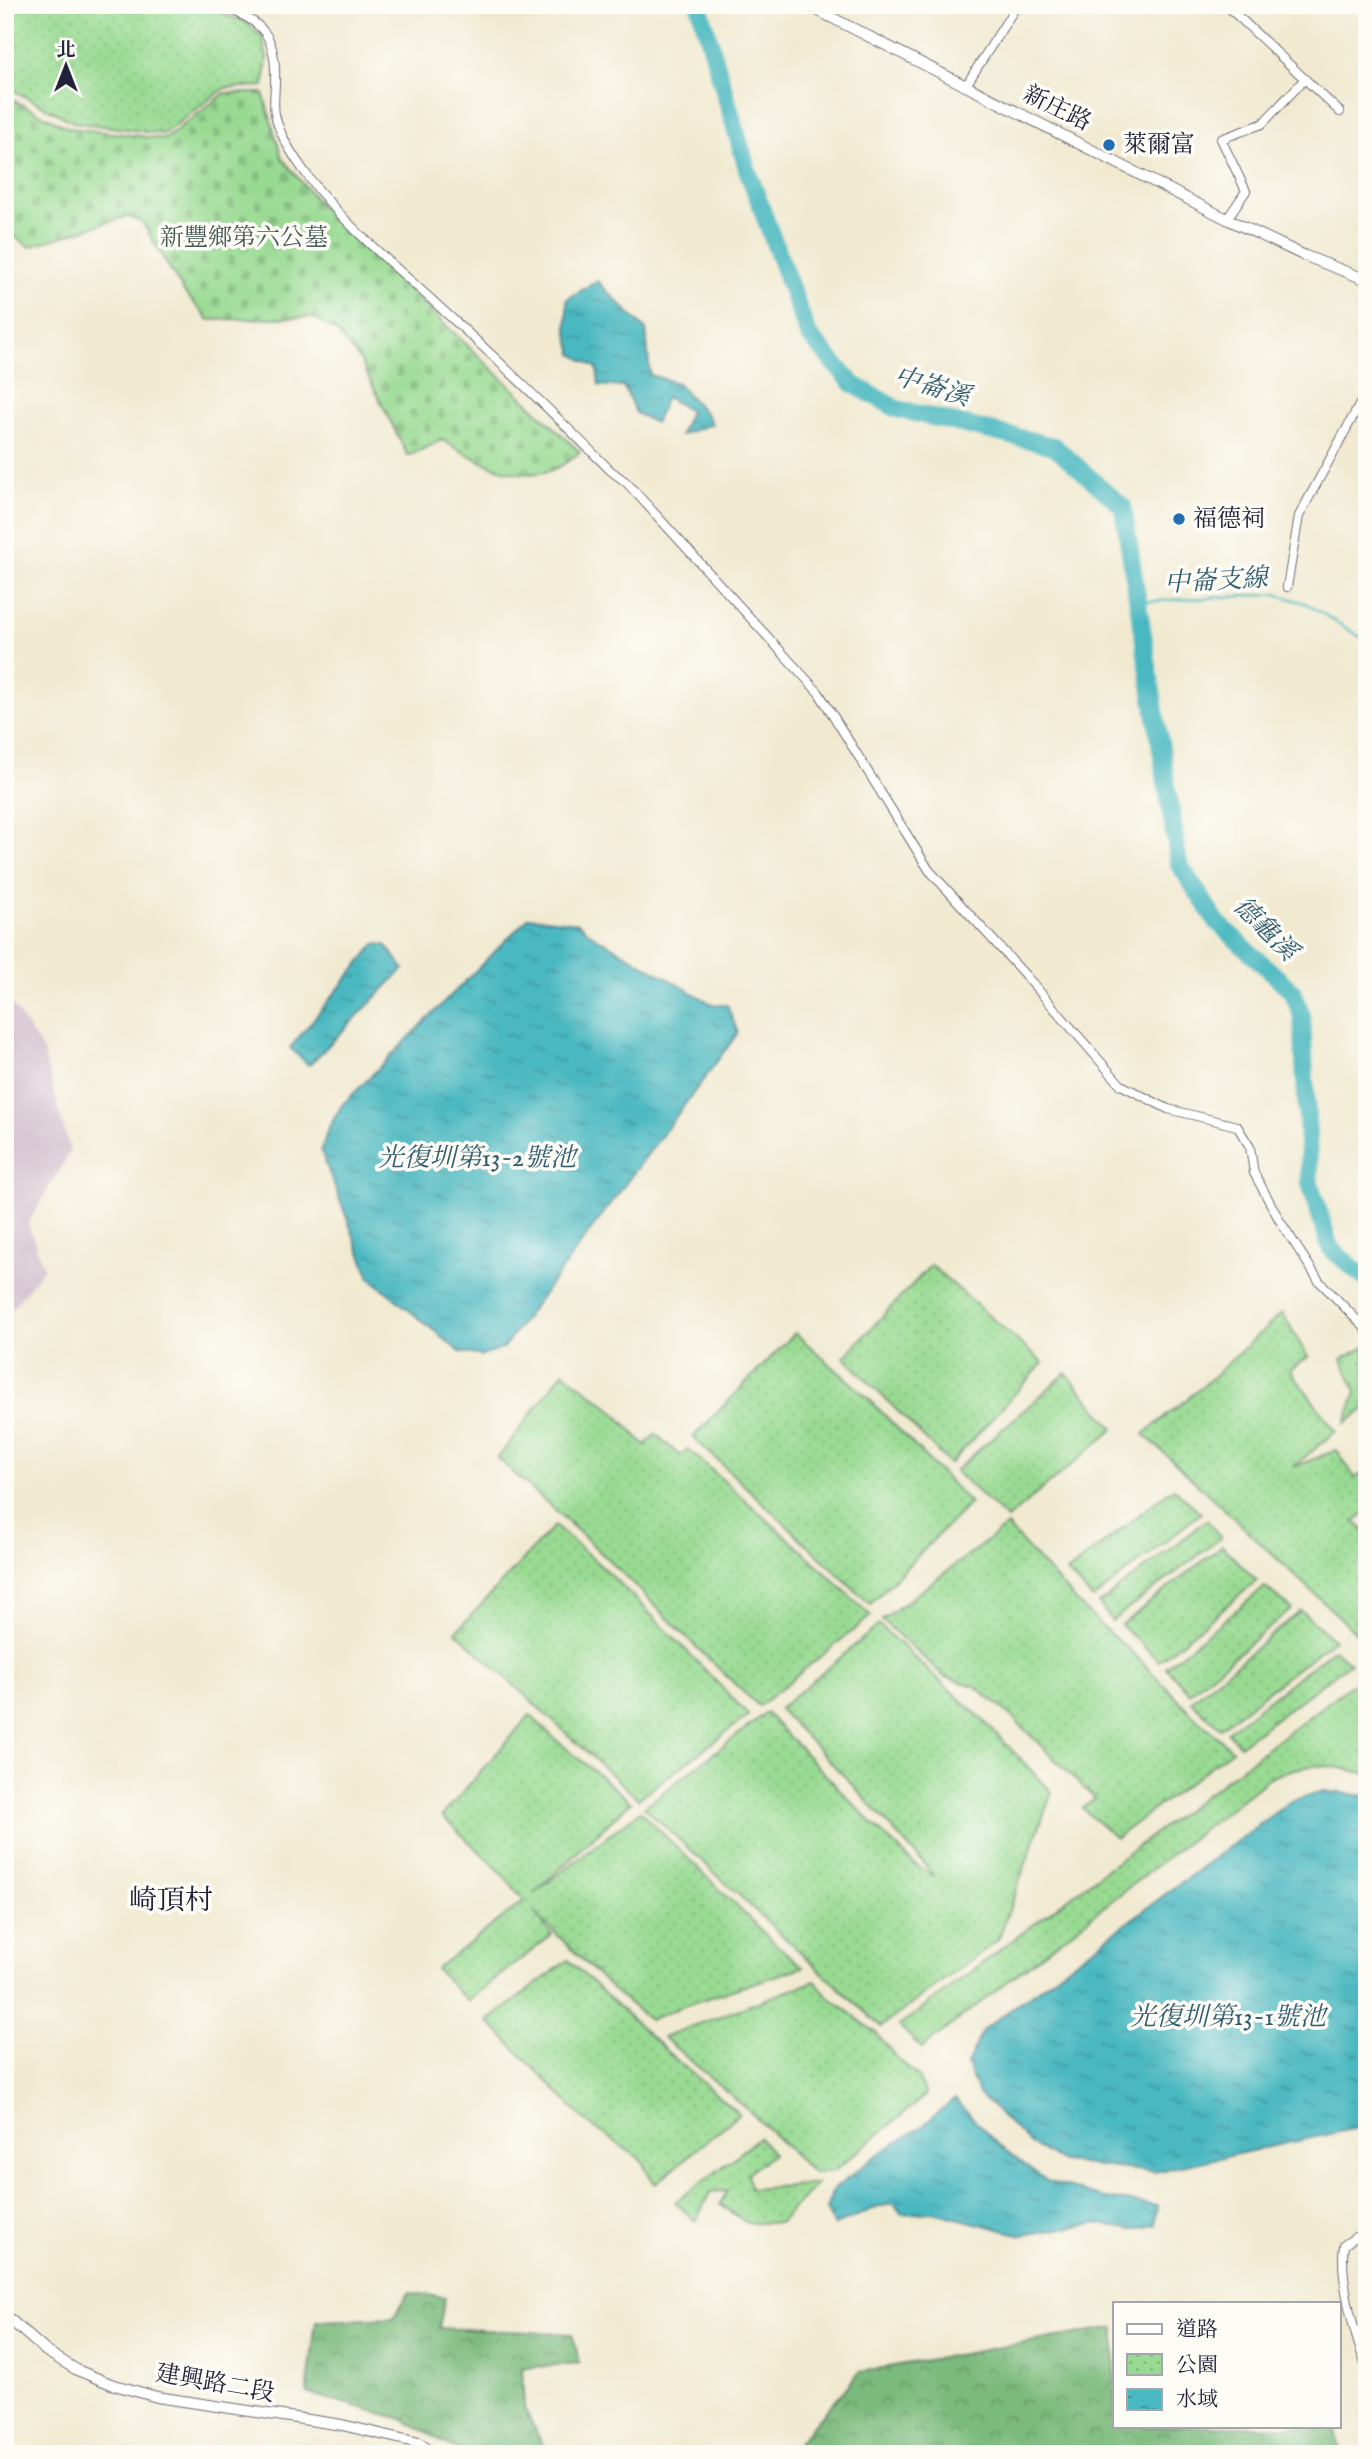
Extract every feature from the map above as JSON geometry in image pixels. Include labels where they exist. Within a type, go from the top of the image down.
[{"type":"street","points":[[220,5],[259,24],[270,37],[276,58],[274,112],[280,130],[310,179],[327,200],[390,264],[519,379],[611,471],[626,482],[819,692],[929,870],[1121,1085],[1168,1109],[1237,1126],[1250,1147],[1254,1173],[1280,1221],[1319,1282],[1367,1333]]},
{"type":"street","name":"新庄路","points":[[807,5],[1227,219],[1303,255],[1367,280]]},
{"type":"street","points":[[965,87],[1017,5]]},
{"type":"street","points":[[1226,5],[1339,112]]},
{"type":"street","points":[[1227,219],[1246,191],[1221,139],[1262,124],[1305,79]]},
{"type":"street","points":[[1287,587],[1299,516],[1367,391]]},
{"type":"street","points":[[1357,2235],[1344,2245],[1342,2260],[1356,2335],[1367,2369]]},
{"type":"street","name":"建興路二段","points":[[5,2315],[46,2351],[77,2371],[111,2384],[157,2397],[355,2428],[419,2443],[434,2454]]},
{"type":"street","points":[[1356,2335],[1367,2334]]},
{"type":"shaded area","points":[[5,993],[43,1051],[70,1151],[28,1224],[44,1268],[5,1318]]},
{"type":"green space","points":[[5,5],[201,5],[246,22],[262,37],[267,57],[264,86],[225,88],[163,134],[73,122],[5,86]]},
{"type":"green space","name":"新豐鄉第六公墓","points":[[225,93],[263,93],[282,158],[325,211],[580,452],[556,469],[537,473],[494,467],[442,440],[408,456],[360,360],[337,332],[312,317],[209,320],[184,292],[142,222],[127,216],[29,247],[5,229],[5,96],[69,128],[165,139]]},
{"type":"green space","points":[[931,1265],[1043,1363],[950,1464],[844,1357]]},
{"type":"green space","points":[[1282,1313],[1308,1357],[1290,1370],[1336,1431],[1293,1467],[1337,1450],[1355,1478],[1367,1471],[1367,1512],[1354,1522],[1367,1533],[1367,1643],[1144,1434],[1202,1387]]},
{"type":"green space","points":[[795,1333],[868,1398],[970,1503],[870,1604],[693,1437]]},
{"type":"green space","points":[[1365,1347],[1367,1407],[1346,1423],[1356,1391],[1342,1359]]},
{"type":"green space","points":[[563,1372],[610,1408],[645,1445],[656,1434],[680,1456],[688,1449],[871,1616],[759,1706],[585,1537],[498,1458]]},
{"type":"green space","points":[[1066,1373],[1114,1429],[1007,1519],[955,1471]]},
{"type":"green space","points":[[1173,1488],[1201,1513],[1093,1599],[1067,1572]]},
{"type":"green space","points":[[1207,1520],[1221,1538],[1112,1621],[1099,1604]]},
{"type":"green space","points":[[554,1526],[630,1594],[749,1715],[638,1799],[456,1632]]},
{"type":"green space","points":[[1007,1526],[1075,1600],[1232,1750],[1116,1838],[1082,1808],[1095,1799],[1009,1714],[975,1686],[945,1677],[882,1620]]},
{"type":"green space","points":[[1222,1546],[1257,1581],[1159,1661],[1121,1625]]},
{"type":"green space","points":[[1265,1587],[1292,1609],[1189,1693],[1166,1667]]},
{"type":"green space","points":[[1301,1611],[1334,1640],[1220,1728],[1191,1701]]},
{"type":"green space","points":[[879,1625],[985,1722],[1052,1792],[998,1940],[881,2027],[644,1807],[766,1713],[880,1831],[914,1864],[934,1877],[851,1783],[779,1709]]},
{"type":"green space","points":[[1334,1649],[1350,1663],[1240,1745],[1227,1732]]},
{"type":"green space","points":[[1367,1673],[1367,1774],[1328,1766],[1305,1766],[1268,1779],[922,2048],[899,2026]]},
{"type":"green space","points":[[530,1715],[631,1802],[533,1894],[640,1811],[771,1940],[803,1967],[689,2004],[649,2020],[612,1989],[533,1911],[552,1935],[467,2001],[436,1969],[524,1901],[498,1869],[442,1816]]},
{"type":"green space","points":[[568,1960],[739,2114],[655,2184],[640,2159],[588,2123],[488,2021]]},
{"type":"green space","points":[[815,1981],[829,1997],[876,2033],[896,2057],[917,2075],[926,2095],[834,2171],[813,2173],[745,2107],[663,2037]]},
{"type":"green space","points":[[759,2137],[773,2154],[747,2173],[750,2189],[817,2184],[779,2223],[747,2223],[720,2204],[727,2191],[710,2192],[696,2221],[675,2202],[733,2159]]},
{"type":"green space","points":[[409,2293],[445,2297],[439,2328],[572,2334],[580,2363],[522,2368],[524,2408],[544,2447],[461,2452],[402,2419],[307,2393],[316,2321],[393,2318]]},
{"type":"green space","points":[[1113,2327],[1113,2428],[1334,2428],[1341,2454],[788,2454],[860,2372]]},
{"type":"water","points":[[597,281],[646,330],[650,375],[677,383],[712,424],[680,435],[690,411],[666,397],[655,423],[636,413],[624,387],[599,385],[597,368],[573,354],[567,330],[567,299]]},
{"type":"water","name":"光復圳第13-2號池","points":[[529,917],[578,923],[591,934],[714,1005],[727,1005],[738,1033],[503,1348],[482,1356],[460,1352],[370,1278],[321,1151],[328,1129],[342,1105]]},
{"type":"water","points":[[375,944],[386,945],[404,969],[309,1065],[290,1048]]},
{"type":"water","name":"光復圳第13-1號池","points":[[1323,1791],[1367,1796],[1367,2126],[1154,2172],[1063,2162],[1031,2144],[978,2093],[967,2065],[983,2030],[1291,1801]]},
{"type":"water","points":[[955,2099],[998,2145],[1047,2181],[1100,2197],[1157,2206],[1155,2225],[1132,2230],[1096,2223],[1022,2235],[933,2212],[902,2214],[893,2203],[834,2226],[826,2209],[833,2190],[877,2155],[920,2128]]},
{"type":"waterway","name":"中崙溪","points":[[699,5],[748,172],[808,334],[853,384],[897,409],[1054,446],[1123,507],[1179,864],[1217,922],[1293,992],[1302,1016],[1310,1183],[1330,1248],[1367,1280]]},
{"type":"waterway","name":"中崙支線","points":[[1138,602],[1277,594],[1307,604],[1367,641]]},
{"type":"place","name":"萊爾富","points":[[1109,145]]},
{"type":"place","name":"福德祠","points":[[1179,519]]},
{"type":"district","name":"崎頂村","points":[[171,1901]]},
{"type":"water label","name":"德龜溪","points":[[1265,929]]}]
